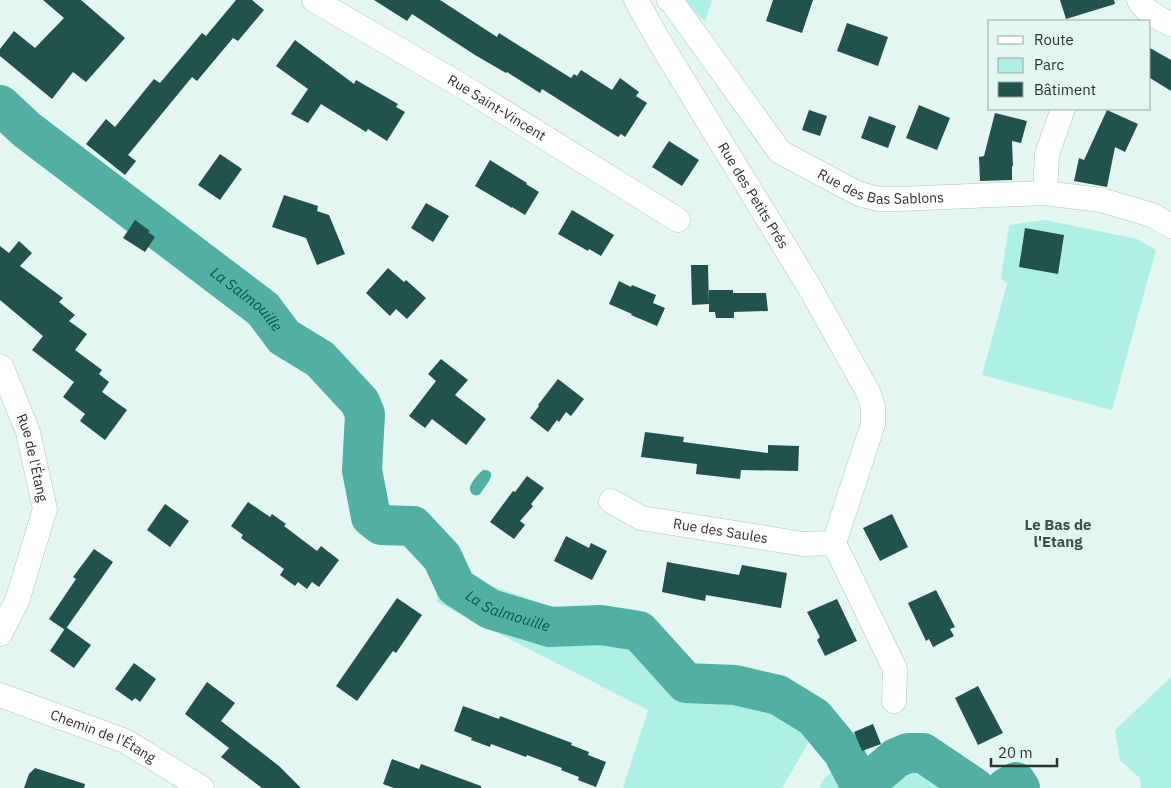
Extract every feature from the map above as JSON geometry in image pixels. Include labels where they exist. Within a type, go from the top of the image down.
[{"type":"street","name":"Rue Saint-Vincent","points":[[314,0],[462,86],[678,220]]},
{"type":"street","name":"Rue des Petits Prés","points":[[636,0],[659,42],[810,288],[868,392],[872,407],[872,424],[834,543]]},
{"type":"street","name":"Rue des Bas Sablons","points":[[669,0],[780,152],[859,194],[879,199],[899,199],[1045,192],[1101,200],[1152,215],[1171,226]]},
{"type":"street","points":[[1139,0],[1141,4],[1161,20],[1171,24]]},
{"type":"street","points":[[1045,192],[1046,154],[1063,110]]},
{"type":"street","name":"Rue de l'Étang","points":[[0,366],[28,432],[45,508],[17,600],[0,634]]},
{"type":"street","name":"Rue des Saules","points":[[610,501],[641,518],[804,544],[834,543]]},
{"type":"street","points":[[834,543],[895,670],[894,701]]},
{"type":"street","name":"Chemin de l'Étang","points":[[0,694],[126,741],[202,788]]},
{"type":"green space","points":[[684,0],[712,0],[705,22]]},
{"type":"green space","points":[[1045,220],[1137,239],[1156,250],[1112,410],[982,375],[1007,284],[1001,278],[1009,225]]},
{"type":"green space","points":[[454,573],[602,624],[643,626],[668,643],[687,675],[701,683],[765,676],[781,682],[801,700],[817,728],[782,788],[623,788],[648,710],[437,602],[438,577]]},
{"type":"green space","points":[[1171,677],[1171,788],[1141,788],[1140,778],[1120,760],[1115,730]]},
{"type":"green space","points":[[913,738],[986,787],[1018,783],[1026,788],[820,788],[828,775],[853,764],[877,776],[899,741]]},
{"type":"shaded area","points":[[483,470],[490,472],[490,479],[480,494],[474,495],[470,491],[470,487]]},
{"type":"building","points":[[43,0],[81,0],[125,38],[86,82],[73,72],[52,99],[0,56],[0,49],[14,31],[35,48],[64,18]]},
{"type":"building","points":[[236,0],[252,0],[264,10],[238,41],[233,38],[197,81],[192,77],[128,155],[136,161],[125,175],[86,144],[106,119],[115,127],[154,79],[160,83],[202,33],[206,36]]},
{"type":"building","points":[[374,0],[440,0],[497,37],[499,33],[571,78],[574,74],[577,76],[581,70],[612,90],[620,78],[639,92],[636,96],[647,103],[625,137],[621,134],[618,137],[542,89],[540,93],[475,55],[412,14],[407,21]]},
{"type":"building","points":[[773,0],[813,0],[802,33],[766,21]]},
{"type":"building","points":[[1060,0],[1114,0],[1115,4],[1066,19]]},
{"type":"building","points":[[847,23],[888,37],[878,66],[837,51]]},
{"type":"building","points":[[295,40],[354,84],[356,80],[398,104],[396,107],[405,112],[387,141],[368,129],[366,132],[321,104],[308,123],[291,114],[308,89],[276,66]]},
{"type":"building","points":[[1151,49],[1171,60],[1171,91],[1151,79]]},
{"type":"building","points":[[919,105],[950,118],[937,150],[906,138]]},
{"type":"building","points":[[809,110],[827,116],[820,136],[802,130]]},
{"type":"building","points":[[1107,110],[1138,124],[1125,152],[1115,147],[1107,187],[1074,181],[1079,158],[1084,160]]},
{"type":"building","points":[[995,113],[1027,121],[1021,143],[1012,141],[1012,180],[980,181],[979,157],[984,156]]},
{"type":"building","points":[[869,116],[896,126],[888,148],[861,138]]},
{"type":"building","points":[[669,141],[699,160],[682,186],[652,167]]},
{"type":"building","points":[[220,154],[242,169],[220,200],[198,185]]},
{"type":"building","points":[[490,160],[539,192],[525,215],[475,186]]},
{"type":"building","points":[[284,195],[318,206],[317,211],[329,215],[345,254],[317,265],[306,238],[272,227]]},
{"type":"building","points":[[426,203],[449,216],[433,242],[411,228]]},
{"type":"building","points":[[572,210],[614,235],[601,256],[558,234]]},
{"type":"building","points":[[135,220],[155,237],[145,252],[123,238]]},
{"type":"building","points":[[1025,228],[1064,235],[1058,274],[1019,267]]},
{"type":"building","points":[[19,241],[32,253],[20,266],[63,298],[59,302],[75,315],[69,321],[87,334],[75,350],[102,370],[99,374],[109,382],[102,392],[127,410],[105,440],[80,421],[85,414],[63,397],[74,382],[32,350],[43,336],[0,300],[0,246],[9,253]]},
{"type":"building","points":[[691,265],[708,265],[709,304],[692,305]]},
{"type":"building","points":[[388,268],[404,282],[406,280],[426,298],[407,319],[396,309],[390,316],[366,293]]},
{"type":"building","points":[[619,281],[656,295],[653,303],[665,308],[657,326],[609,304]]},
{"type":"building","points":[[709,290],[733,290],[733,293],[766,293],[768,311],[734,312],[734,318],[716,318],[715,312],[709,312]]},
{"type":"building","points":[[441,359],[468,380],[455,395],[486,419],[466,445],[432,419],[425,428],[409,416],[436,381],[428,374]]},
{"type":"building","points":[[558,379],[584,399],[571,416],[566,412],[548,432],[530,418]]},
{"type":"building","points":[[645,432],[684,437],[683,442],[768,453],[768,445],[799,446],[798,471],[741,470],[740,479],[696,474],[697,464],[641,457]]},
{"type":"building","points":[[527,476],[544,488],[531,504],[533,506],[520,521],[525,525],[514,539],[490,522],[513,491],[515,492]]},
{"type":"building","points":[[248,502],[270,517],[272,514],[286,524],[284,526],[317,551],[321,546],[339,560],[319,587],[312,582],[307,589],[298,582],[295,586],[280,575],[284,569],[241,538],[243,535],[231,526]]},
{"type":"building","points":[[165,504],[189,521],[170,547],[147,530]]},
{"type":"building","points":[[892,514],[908,547],[880,561],[863,528]]},
{"type":"building","points":[[566,536],[589,548],[591,543],[607,551],[592,580],[554,561]]},
{"type":"building","points":[[94,549],[113,562],[65,630],[49,619],[76,579],[73,577]]},
{"type":"building","points":[[667,562],[739,575],[742,565],[787,573],[781,608],[706,595],[705,601],[662,592]]},
{"type":"building","points":[[936,590],[955,627],[950,629],[954,636],[933,647],[929,639],[926,641],[908,603]]},
{"type":"building","points":[[397,598],[422,615],[396,653],[393,651],[357,701],[336,686]]},
{"type":"building","points":[[837,599],[857,641],[825,656],[817,640],[820,637],[807,612]]},
{"type":"building","points":[[66,627],[91,645],[74,668],[50,651]]},
{"type":"building","points":[[134,663],[156,679],[140,702],[135,698],[132,701],[115,689]]},
{"type":"building","points":[[207,682],[235,703],[221,721],[279,766],[301,788],[262,788],[221,757],[229,748],[185,714]]},
{"type":"building","points":[[978,686],[1003,733],[978,745],[955,698]]},
{"type":"building","points":[[463,706],[499,719],[500,716],[572,743],[571,745],[589,752],[588,755],[606,762],[596,787],[578,780],[579,777],[561,770],[562,768],[491,744],[490,747],[454,731]]},
{"type":"building","points":[[873,724],[881,744],[862,751],[854,732]]},
{"type":"building","points":[[392,759],[419,769],[421,764],[481,786],[481,788],[394,788],[383,784]]},
{"type":"building","points":[[35,768],[85,784],[84,788],[24,788],[29,774]]},
{"type":"waterway","name":"La Salmouille","points":[[0,105],[27,130],[263,309],[284,337],[320,359],[360,402],[365,414],[362,470],[371,517],[381,525],[413,526],[442,557],[456,587],[490,609],[550,627],[601,625],[639,631],[686,683],[735,685],[778,695],[814,717],[843,752],[856,777],[868,782],[896,758],[908,753],[923,753],[975,788]]},
{"type":"waterway","name":"La Salmouille","points":[[1006,788],[1016,782],[1020,788]]},
{"type":"district","name":"Le Bas de l'Etang","points":[[1058,534]]}]
